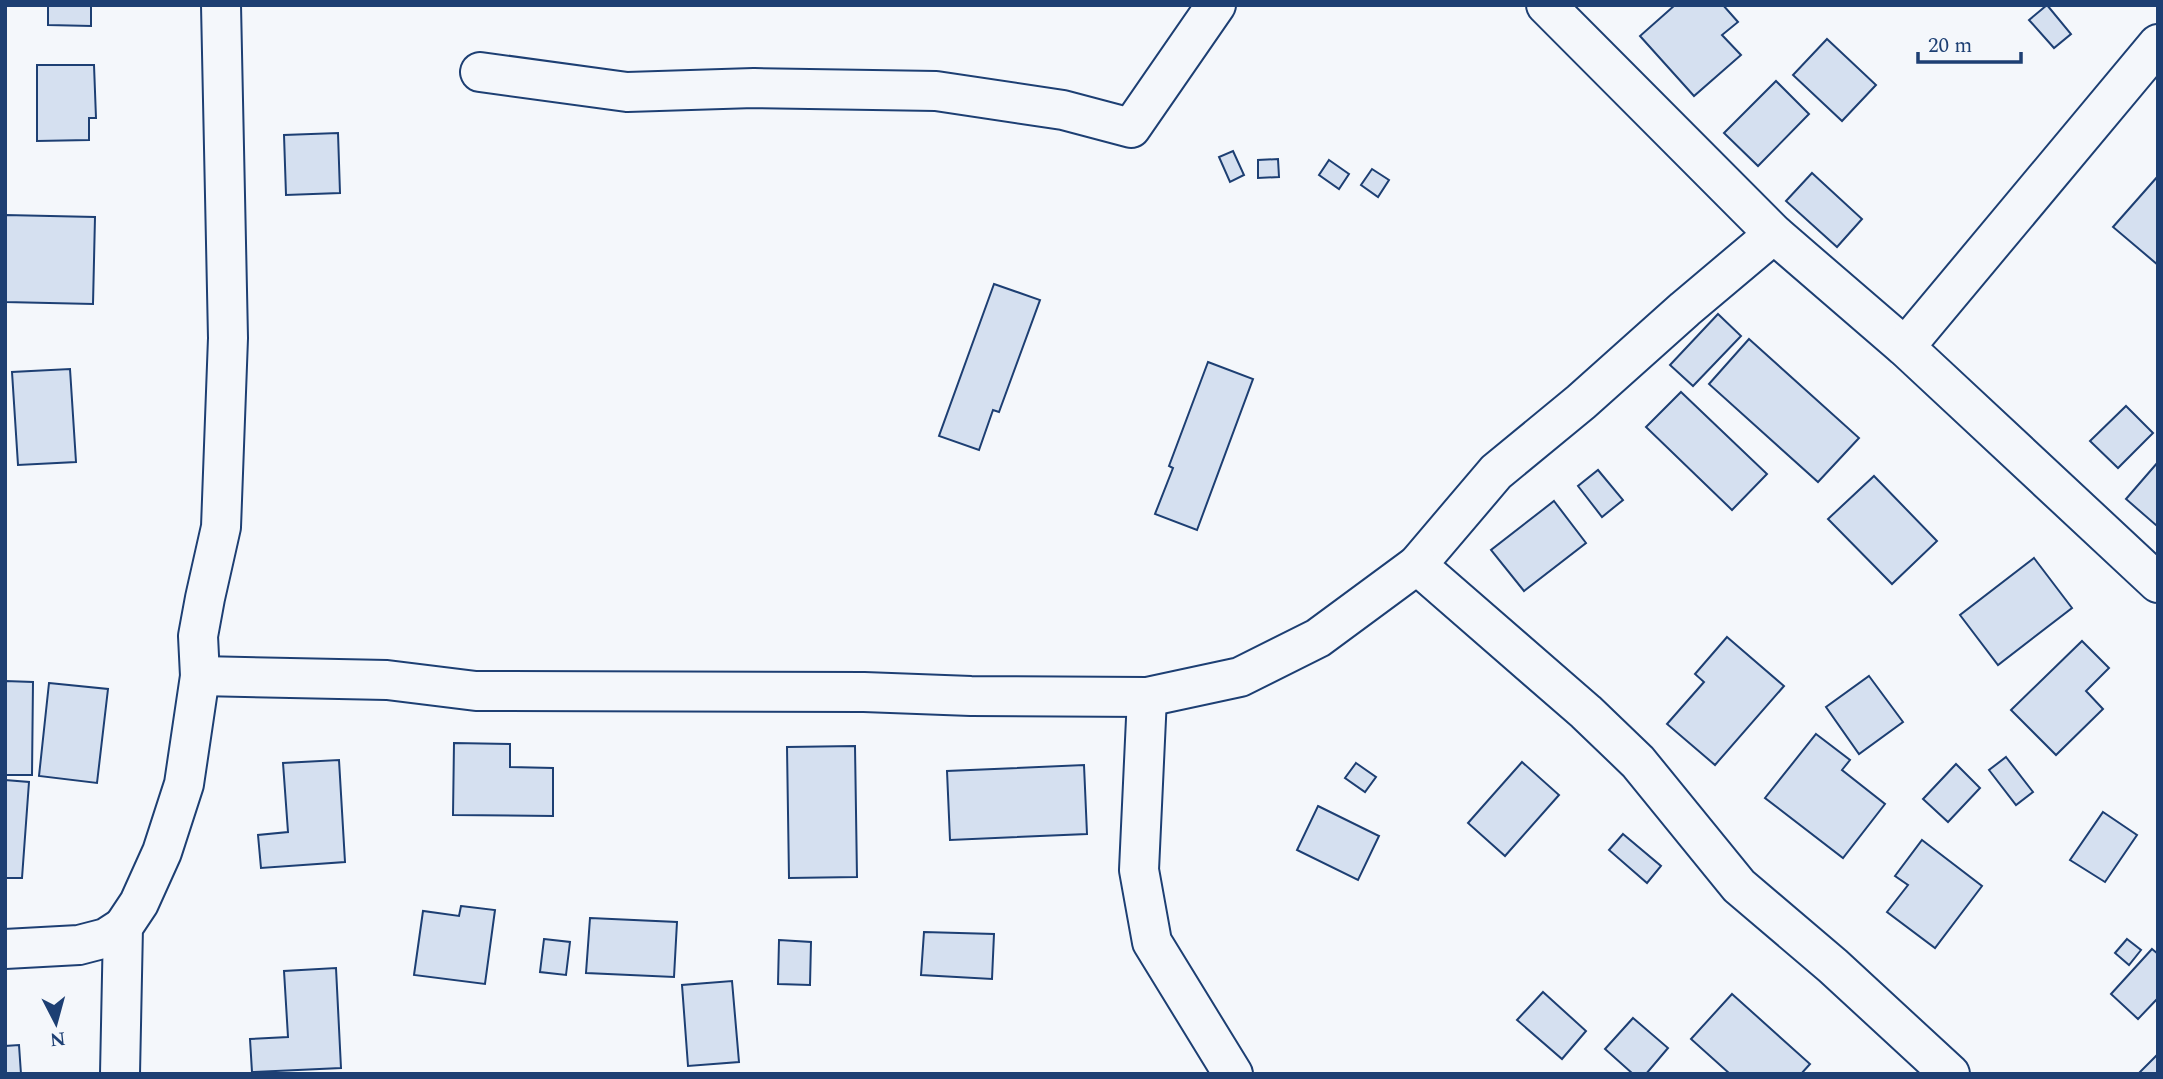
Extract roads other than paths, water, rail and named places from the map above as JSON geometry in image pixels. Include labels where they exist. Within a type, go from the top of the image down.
[{"type":"street","points":[[120,1074],[117,943],[162,852],[184,783],[200,676],[198,636],[222,527],[228,338],[221,5]]},
{"type":"street","points":[[480,72],[627,92],[754,88],[936,91],[1063,110],[1130,128],[1216,5]]},
{"type":"street","points":[[1546,5],[1774,233],[1905,347],[2158,583]]},
{"type":"street","points":[[1905,347],[2158,44]]},
{"type":"street","points":[[200,676],[387,680],[476,691],[864,692],[971,696],[1147,697],[1240,677],[1318,638],[1417,565],[1496,472],[1581,402],[1774,233]]},
{"type":"street","points":[[1417,565],[1586,712],[1638,762],[1739,886],[1833,966],[1950,1074]]},
{"type":"street","points":[[1147,697],[1139,870],[1152,942],[1233,1074]]},
{"type":"street","points":[[5,949],[117,943]]}]
